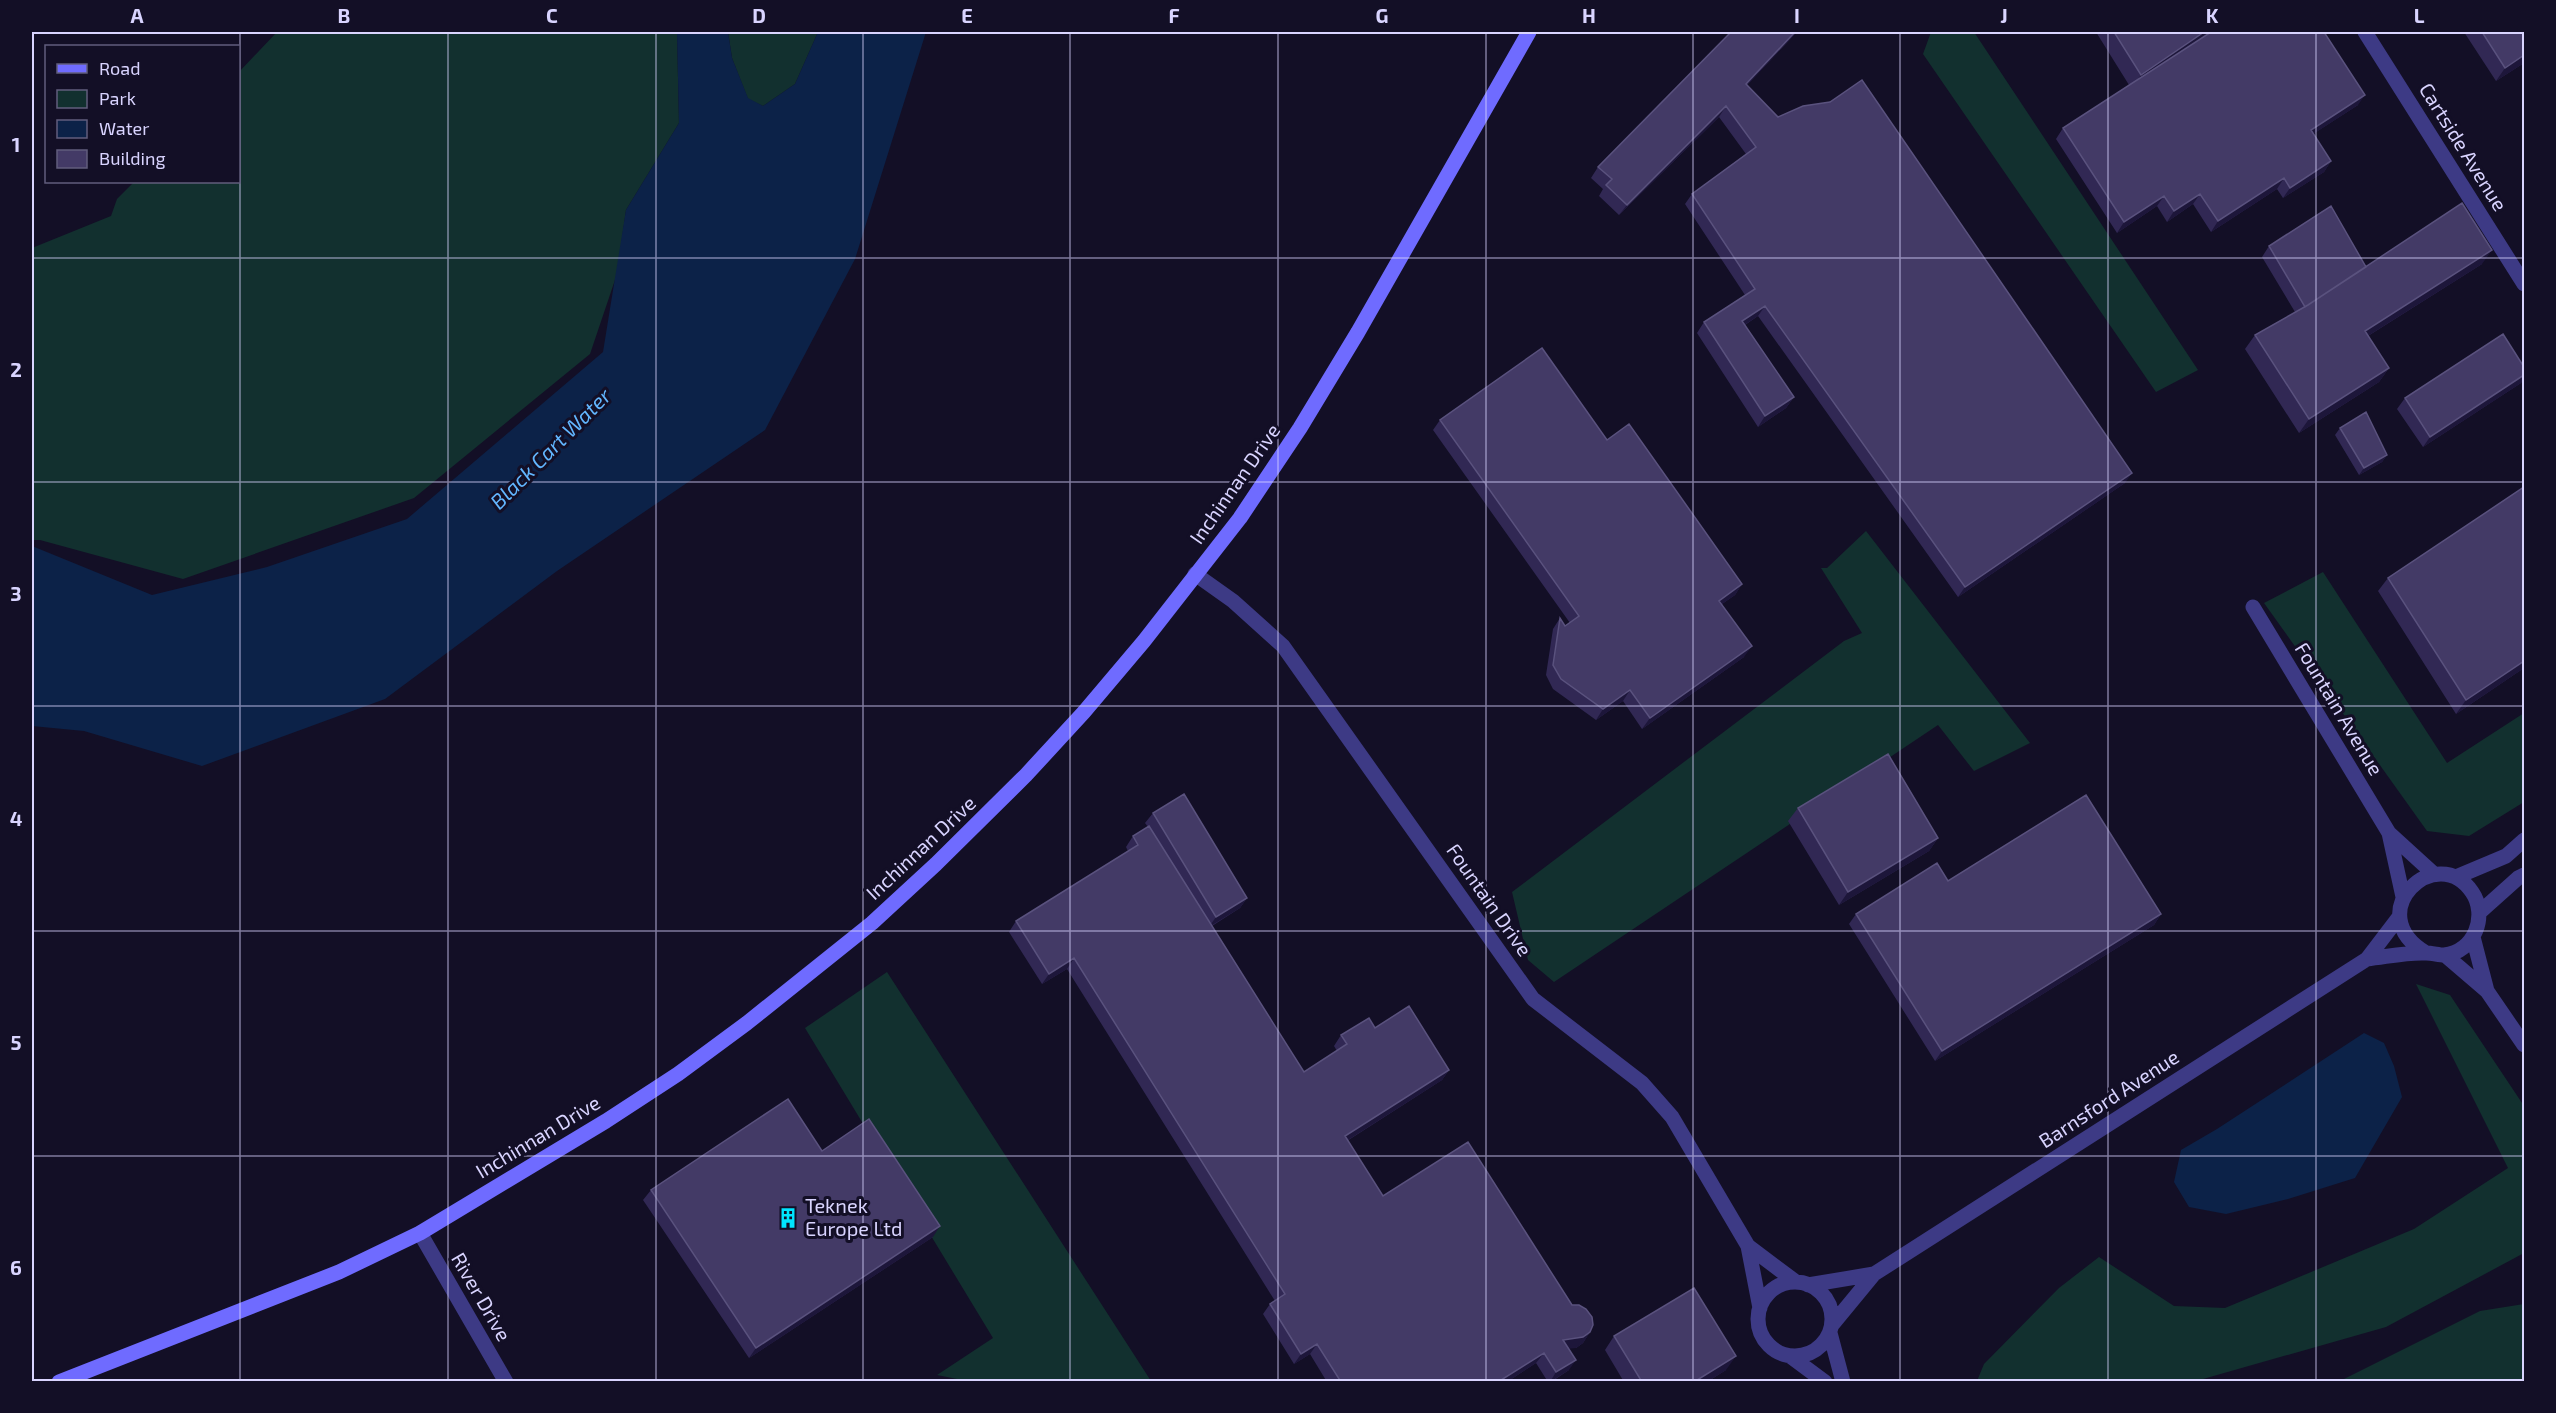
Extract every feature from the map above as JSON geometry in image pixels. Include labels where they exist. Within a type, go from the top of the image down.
[{"type":"street","name":"Inchinnan Drive","points":[[59,1382],[339,1272],[420,1233],[606,1121],[678,1074],[747,1023],[872,923],[977,824],[1041,759],[1137,650],[1240,518],[1300,428],[1358,332],[1529,32]]},
{"type":"street","name":"Cartside Avenue","points":[[2365,32],[2524,284]]},
{"type":"street","name":"Fountain Drive","points":[[1196,574],[1233,601],[1283,646],[1533,999],[1642,1083],[1672,1117],[1748,1246],[1760,1308]]},
{"type":"street","name":"Fountain Avenue","points":[[2253,607],[2388,834],[2403,897]]},
{"type":"street","name":"Fountain Avenue","points":[[2388,834],[2434,874]]},
{"type":"street","points":[[2456,877],[2506,856],[2524,840]]},
{"type":"street","points":[[2403,897],[2410,886],[2421,878],[2434,874],[2456,877],[2468,886],[2476,898],[2480,912],[2478,925],[2473,937],[2461,949],[2445,955],[2487,991],[2518,1024],[2524,1045]]},
{"type":"street","points":[[2480,912],[2524,875]]},
{"type":"street","name":"Barnsford Avenue","points":[[1831,1329],[1874,1274],[2367,959],[2399,917],[2403,897]]},
{"type":"street","points":[[2399,917],[2403,932],[2412,944],[2426,952]]},
{"type":"street","points":[[2473,937],[2487,991]]},
{"type":"street","name":"Barnsford Avenue","points":[[2367,959],[2426,952],[2445,955]]},
{"type":"street","name":"River Drive","points":[[420,1233],[506,1382]]},
{"type":"street","name":"Fountain Drive","points":[[1748,1246],[1802,1283]]},
{"type":"street","name":"Barnsford Avenue","points":[[1802,1283],[1874,1274]]},
{"type":"street","points":[[1825,1382],[1790,1356],[1778,1352],[1764,1339],[1758,1321],[1760,1308],[1774,1289],[1802,1283],[1817,1289],[1829,1305],[1831,1329],[1843,1382]]},
{"type":"street","points":[[1790,1356],[1803,1356],[1814,1351],[1824,1343],[1831,1329]]},
{"type":"green space","points":[[277,32],[677,32],[679,123],[626,210],[617,274],[590,354],[414,498],[183,579],[40,540],[32,540],[32,248],[111,216],[117,199],[133,183],[240,183],[240,71]]},
{"type":"green space","points":[[728,32],[818,32],[795,84],[763,106],[748,99],[732,58]]},
{"type":"green space","points":[[1931,32],[1974,32],[2198,370],[2156,392],[1923,54]]},
{"type":"green space","points":[[1866,531],[2030,743],[1974,771],[1938,725],[1554,982],[1528,960],[1512,892],[1844,641],[1862,633],[1821,568],[1827,568]]},
{"type":"green space","points":[[2323,572],[2447,763],[2524,713],[2524,802],[2469,836],[2427,831],[2264,603]]},
{"type":"green space","points":[[887,972],[1151,1381],[972,1382],[937,1375],[993,1338],[805,1028]]},
{"type":"green space","points":[[2416,984],[2450,995],[2524,1106],[2524,1253],[2386,1327],[2196,1381],[1977,1381],[1984,1364],[2059,1288],[2099,1257],[2174,1306],[2225,1308],[2414,1229],[2508,1168]]},
{"type":"green space","points":[[2524,1304],[2524,1381],[2340,1381],[2480,1311]]},
{"type":"water","name":"Black Cart Water","points":[[677,32],[728,32],[732,58],[748,98],[763,106],[795,84],[818,32],[926,32],[855,259],[765,430],[557,571],[385,699],[202,766],[84,731],[32,726],[32,546],[152,595],[267,567],[407,519],[603,352],[626,210],[679,123]]},
{"type":"water","points":[[2364,1033],[2384,1043],[2394,1066],[2402,1097],[2355,1178],[2288,1199],[2226,1214],[2189,1207],[2174,1182],[2181,1150]]},
{"type":"building","points":[[1731,32],[1795,32],[1746,84],[1778,117],[1803,106],[1830,102],[1862,80],[2132,473],[1965,587],[1765,306],[1742,321],[1794,397],[1765,416],[1704,322],[1755,289],[1692,194],[1756,147],[1726,106],[1627,205],[1606,185],[1612,179],[1598,167]]},
{"type":"building","points":[[2114,32],[2204,32],[2141,75]]},
{"type":"building","points":[[2211,32],[2324,32],[2365,95],[2311,130],[2331,161],[2290,188],[2284,178],[2218,221],[2200,194],[2174,211],[2164,196],[2124,222],[2063,128]]},
{"type":"building","points":[[2482,32],[2524,32],[2524,55],[2505,68]]},
{"type":"building","points":[[2462,203],[2492,250],[2365,331],[2389,368],[2309,419],[2255,335],[2308,305]]},
{"type":"building","points":[[2331,206],[2366,267],[2305,307],[2269,246]]},
{"type":"building","points":[[2503,334],[2524,367],[2524,375],[2430,437],[2405,398]]},
{"type":"building","points":[[1542,348],[1607,440],[1629,424],[1742,584],[1719,601],[1752,646],[1650,718],[1630,690],[1603,709],[1561,679],[1553,665],[1560,618],[1565,626],[1579,616],[1440,420]]},
{"type":"building","points":[[2366,412],[2387,455],[2364,468],[2340,428]]},
{"type":"building","points":[[2524,487],[2524,661],[2466,700],[2388,578]]},
{"type":"building","points":[[1888,754],[1938,838],[1848,892],[1798,808]]},
{"type":"building","points":[[1184,794],[1247,898],[1216,917],[1153,813]]},
{"type":"building","points":[[2086,795],[2161,914],[1942,1051],[1856,914],[1937,863],[1948,881]]},
{"type":"building","points":[[1149,826],[1304,1072],[1347,1044],[1341,1035],[1369,1018],[1375,1028],[1409,1006],[1449,1070],[1345,1136],[1383,1196],[1468,1142],[1572,1305],[1579,1305],[1586,1309],[1592,1317],[1593,1325],[1590,1332],[1583,1337],[1563,1340],[1576,1360],[1556,1372],[1544,1353],[1498,1382],[1341,1382],[1317,1344],[1301,1354],[1270,1304],[1285,1294],[1074,958],[1049,974],[1016,921],[1138,845],[1133,836]]},
{"type":"building","name":"Teknek Europe Ltd","points":[[788,1099],[822,1151],[869,1119],[940,1226],[756,1348],[651,1190]]},
{"type":"building","points":[[1694,1288],[1736,1356],[1694,1382],[1642,1382],[1614,1336]]},
{"type":"place","name":"Teknek Europe Ltd","points":[[788,1218]]}]
